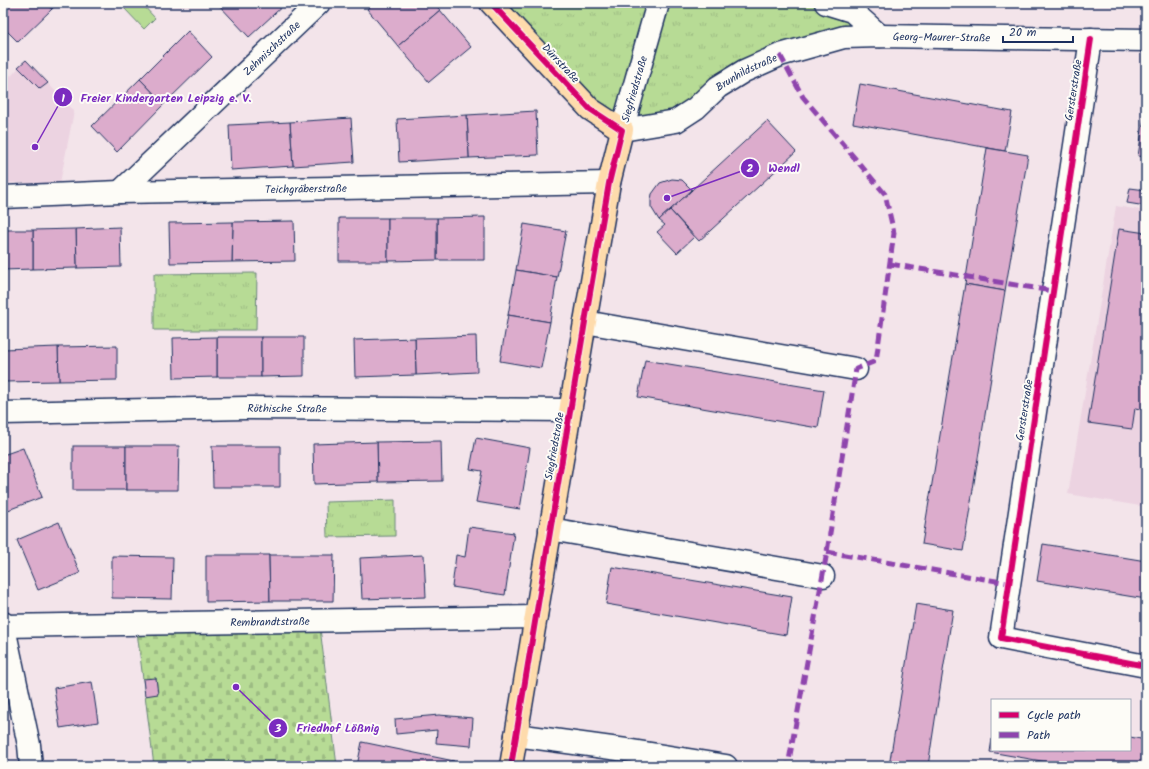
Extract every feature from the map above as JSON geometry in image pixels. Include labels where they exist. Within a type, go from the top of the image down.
[{"type":"main road","name":"Dürrstraße","points":[[491,3],[590,108],[622,130]]},
{"type":"main road","name":"Siegfriedstraße","points":[[511,766],[584,322],[609,184],[622,130]]},
{"type":"street","name":"Zehmischstraße","points":[[120,192],[319,3]]},
{"type":"street","name":"Siegfriedstraße","points":[[622,130],[658,3]]},
{"type":"street","points":[[826,3],[852,11],[880,36]]},
{"type":"street","name":"Brunhildstraße","points":[[622,130],[676,121],[696,108],[718,87],[744,71],[780,54],[844,37],[880,36]]},
{"type":"street","name":"Georg-Maurer-Straße","points":[[880,36],[1146,40]]},
{"type":"street","name":"Gersterstraße","points":[[1091,39],[1001,638],[1146,666]]},
{"type":"street","name":"Teichgräberstraße","points":[[3,197],[120,192],[609,184]]},
{"type":"street","points":[[584,322],[856,369]]},
{"type":"street","name":"Röthische Straße","points":[[3,413],[245,408],[570,410]]},
{"type":"street","points":[[550,529],[823,576]]},
{"type":"street","name":"Rembrandtstraße","points":[[3,625],[536,617]]},
{"type":"street","points":[[3,625],[29,745],[31,766]]},
{"type":"street","points":[[516,735],[726,766]]},
{"type":"shaded area","points":[[26,60],[74,111],[60,183],[3,183],[3,67],[11,76]]},
{"type":"shaded area","points":[[1116,206],[1146,211],[1146,507],[1068,494]]},
{"type":"green space","points":[[129,3],[141,3],[155,18],[144,29],[124,8]]},
{"type":"green space","points":[[491,3],[826,3],[880,36],[780,55],[696,108],[622,130]]},
{"type":"green space","points":[[257,273],[256,330],[154,330],[154,274]]},
{"type":"green space","points":[[395,500],[395,536],[327,537],[326,502]]},
{"type":"green space","points":[[319,620],[337,766],[154,766],[136,624]]},
{"type":"building","points":[[3,3],[45,3],[52,9],[18,42],[3,27]]},
{"type":"building","points":[[45,3],[58,3],[52,9]]},
{"type":"building","points":[[217,3],[286,3],[249,37]]},
{"type":"building","points":[[374,3],[434,3],[440,10],[398,46],[367,9]]},
{"type":"building","points":[[440,10],[471,47],[429,82],[398,46]]},
{"type":"building","points":[[188,31],[212,57],[164,104],[140,79]]},
{"type":"building","points":[[26,60],[48,83],[40,89],[18,67]]},
{"type":"building","points":[[140,79],[164,104],[117,152],[92,126]]},
{"type":"building","points":[[860,84],[1012,112],[1005,151],[853,123]]},
{"type":"building","points":[[536,111],[538,155],[469,158],[467,115]]},
{"type":"building","points":[[467,115],[469,158],[399,162],[397,119]]},
{"type":"building","points":[[351,118],[354,162],[293,166],[290,122]]},
{"type":"building","points":[[1144,118],[1146,119],[1146,157],[1138,156]]},
{"type":"building","points":[[767,121],[796,152],[699,241],[670,210]]},
{"type":"building","points":[[290,122],[293,166],[231,170],[229,125]]},
{"type":"building","points":[[987,148],[1028,155],[1005,291],[965,284]]},
{"type":"building","points":[[672,179],[682,180],[692,190],[659,220],[651,207],[652,194],[660,183]]},
{"type":"building","points":[[1130,188],[1146,190],[1146,206],[1127,203]]},
{"type":"building","points":[[670,210],[694,237],[677,253],[657,232],[665,225],[659,220]]},
{"type":"building","points":[[485,217],[485,260],[437,260],[437,218]]},
{"type":"building","points":[[339,218],[388,218],[388,261],[339,261]]},
{"type":"building","points":[[388,218],[437,218],[437,260],[388,261]]},
{"type":"building","points":[[294,221],[295,261],[232,262],[233,222]]},
{"type":"building","points":[[233,222],[232,262],[170,263],[169,223]]},
{"type":"building","points":[[524,224],[566,231],[557,277],[516,270]]},
{"type":"building","points":[[120,227],[121,267],[77,268],[76,229]]},
{"type":"building","points":[[76,229],[77,268],[33,269],[33,230]]},
{"type":"building","points":[[1119,229],[1146,233],[1146,410],[1135,408],[1132,429],[1088,423]]},
{"type":"building","points":[[3,230],[33,230],[33,269],[3,270]]},
{"type":"building","points":[[516,270],[557,277],[550,322],[508,315]]},
{"type":"building","points":[[965,284],[1005,291],[963,551],[922,544]]},
{"type":"building","points":[[508,315],[550,322],[541,368],[500,361]]},
{"type":"building","points":[[476,336],[477,372],[416,375],[415,338]]},
{"type":"building","points":[[217,337],[261,337],[261,377],[217,377]]},
{"type":"building","points":[[217,337],[217,377],[174,378],[173,338]]},
{"type":"building","points":[[261,337],[304,337],[304,376],[261,377]]},
{"type":"building","points":[[415,338],[416,375],[355,377],[354,340]]},
{"type":"building","points":[[117,346],[117,380],[59,381],[58,347]]},
{"type":"building","points":[[58,347],[59,381],[3,382],[3,349]]},
{"type":"building","points":[[645,360],[824,390],[818,428],[638,397]]},
{"type":"building","points":[[476,438],[530,448],[520,509],[476,502],[482,471],[470,469]]},
{"type":"building","points":[[441,441],[442,481],[378,482],[377,442]]},
{"type":"building","points":[[377,442],[378,482],[314,484],[313,444]]},
{"type":"building","points":[[73,446],[126,446],[126,490],[73,490]]},
{"type":"building","points":[[126,446],[179,446],[178,490],[126,490]]},
{"type":"building","points":[[212,446],[280,446],[280,487],[213,487]]},
{"type":"building","points":[[23,448],[42,497],[3,512],[3,455]]},
{"type":"building","points":[[59,522],[80,573],[38,590],[17,540]]},
{"type":"building","points":[[469,527],[514,533],[505,595],[452,587],[456,555],[465,557]]},
{"type":"building","points":[[1043,544],[1146,561],[1146,599],[1037,581]]},
{"type":"building","points":[[206,555],[269,555],[270,601],[206,602]]},
{"type":"building","points":[[269,555],[334,555],[333,601],[270,601]]},
{"type":"building","points":[[424,555],[426,597],[362,599],[360,558]]},
{"type":"building","points":[[112,556],[173,557],[172,599],[112,598]]},
{"type":"building","points":[[612,567],[792,597],[786,635],[606,604]]},
{"type":"building","points":[[916,604],[953,610],[928,766],[889,766]]},
{"type":"building","points":[[156,678],[158,694],[145,696],[143,679]]},
{"type":"building","points":[[92,682],[98,722],[60,728],[54,688]]},
{"type":"building","points":[[439,715],[473,718],[471,746],[436,743],[437,730],[396,734],[395,719]]},
{"type":"building","points":[[1131,737],[1146,740],[1146,766],[1070,766],[990,752],[991,746],[991,751],[1131,751]]},
{"type":"building","points":[[362,742],[454,761],[453,766],[357,766]]},
{"type":"marked path","points":[[780,55],[803,97],[885,194],[894,233],[876,361],[856,369],[827,552],[788,766]]},
{"type":"marked path","points":[[890,264],[1052,291]]},
{"type":"marked path","points":[[827,552],[1008,583]]},
{"type":"cycle path","points":[[491,3],[590,109],[622,130],[609,183],[511,766]]},
{"type":"cycle path","points":[[1091,39],[1001,638],[1146,666]]},
{"type":"place","name":"Freier Kindergarten Leipzig e. V.","points":[[35,147]]},
{"type":"place","name":"Wendl","points":[[667,198]]},
{"type":"place","name":"Friedhof Lößnig","points":[[236,687]]}]
